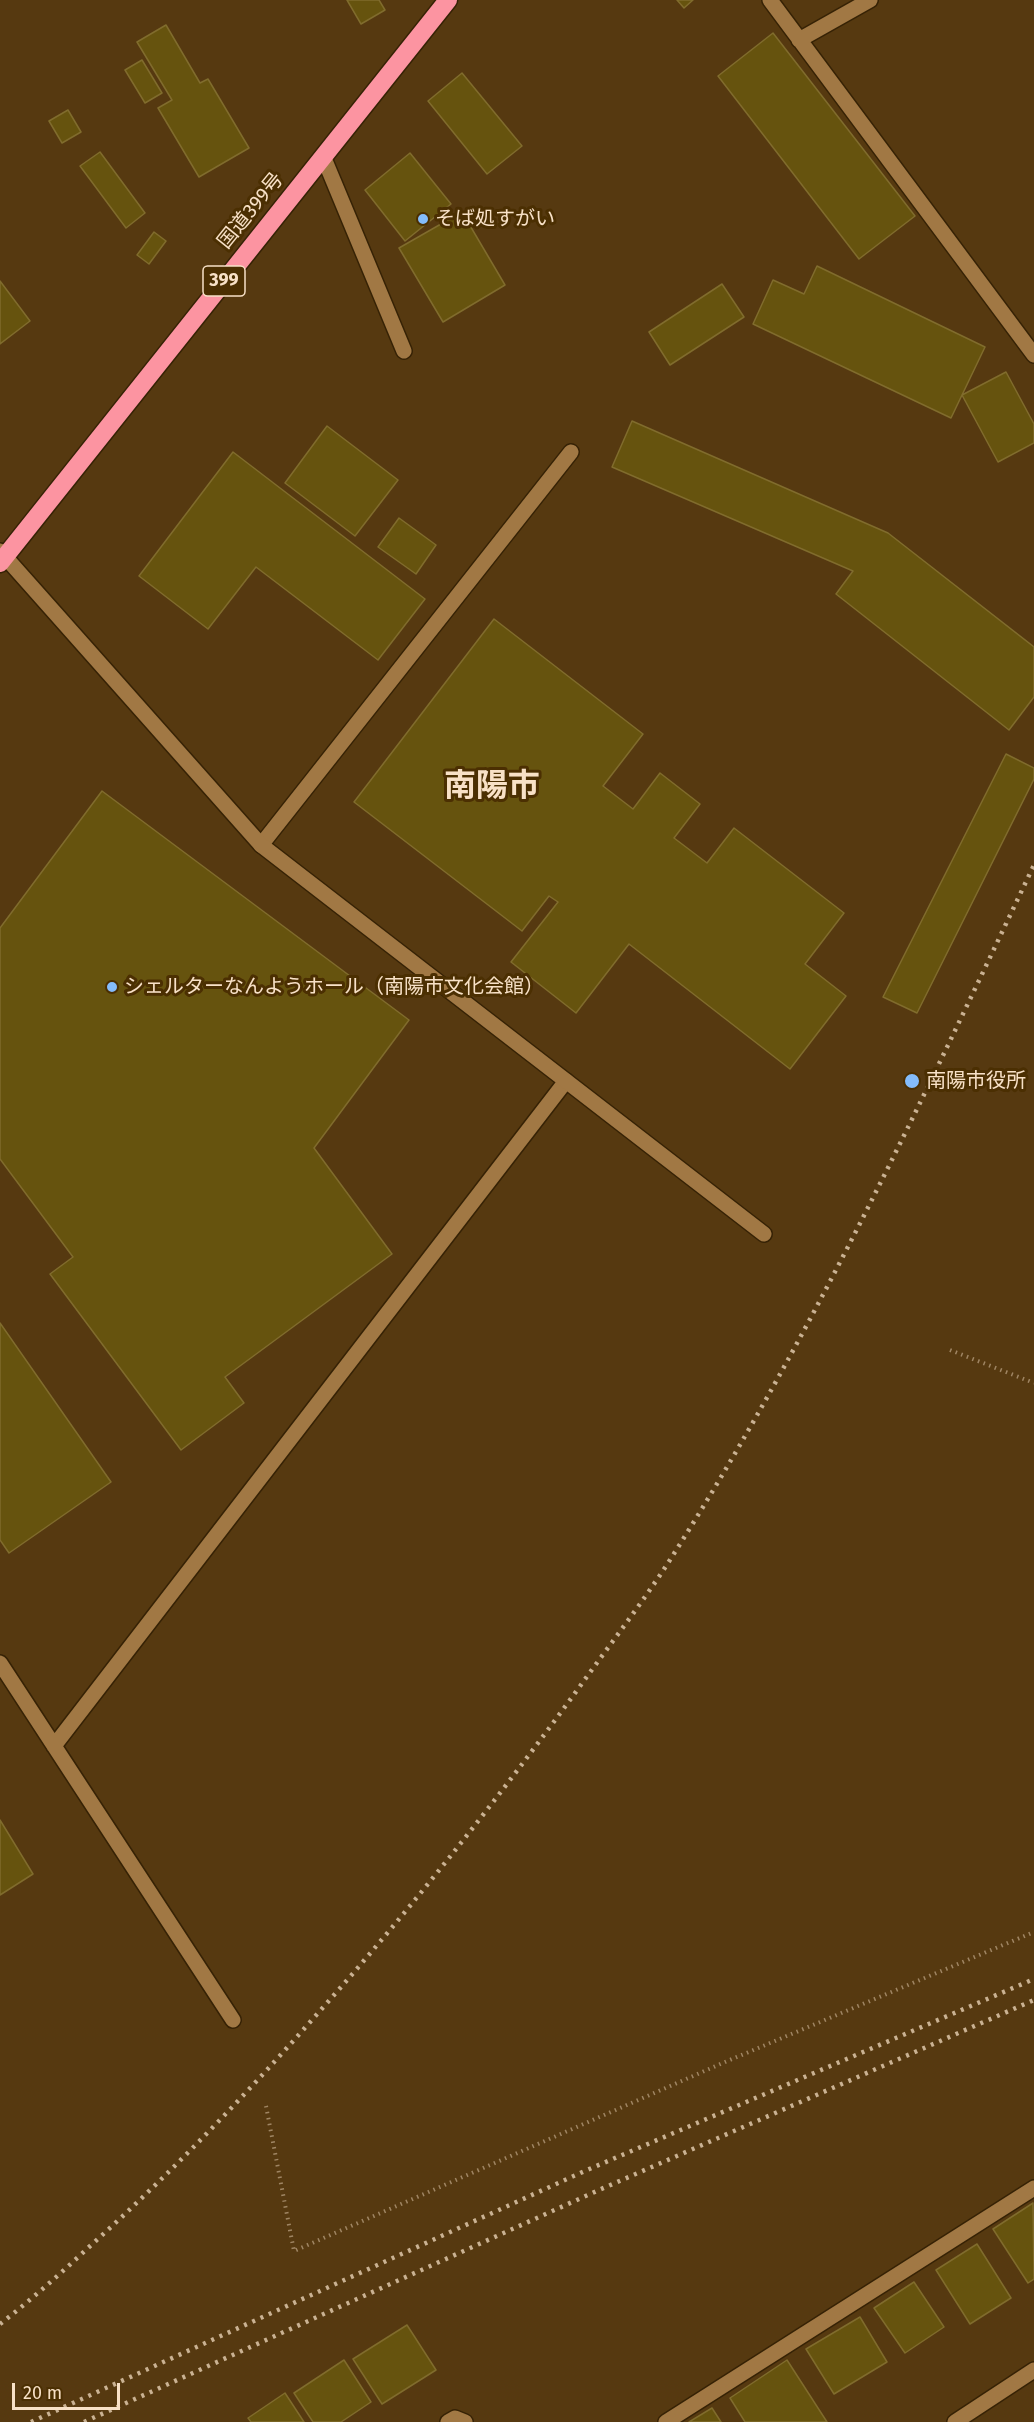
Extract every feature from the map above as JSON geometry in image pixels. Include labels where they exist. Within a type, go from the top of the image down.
[{"type":"highway","name":"国道399号","points":[[2,556],[447,0]]},
{"type":"street","points":[[770,0],[1034,355]]},
{"type":"street","points":[[799,40],[870,0]]},
{"type":"street","points":[[323,156],[404,351]]},
{"type":"street","points":[[261,845],[571,453]]},
{"type":"street","points":[[2,556],[261,845],[764,1234]]},
{"type":"street","points":[[54,1746],[566,1081]]},
{"type":"street","points":[[0,1663],[233,2020]]},
{"type":"street","points":[[666,2422],[1034,2188]]},
{"type":"street","points":[[955,2422],[1034,2370]]},
{"type":"street","points":[[448,2422],[455,2418],[465,2422]]},
{"type":"path","points":[[950,1350],[1034,1383]]},
{"type":"path","points":[[266,2106],[294,2251],[725,2061],[1034,1932]]},
{"type":"building","points":[[347,0],[379,0],[385,10],[361,24]]},
{"type":"building","points":[[677,0],[693,0],[684,8]]},
{"type":"building","points":[[166,25],[200,83],[208,79],[249,148],[199,177],[158,108],[172,100],[137,42]]},
{"type":"building","points":[[773,33],[915,216],[859,259],[718,76]]},
{"type":"building","points":[[142,60],[162,93],[145,103],[125,70]]},
{"type":"building","points":[[462,73],[522,146],[487,174],[428,101]]},
{"type":"building","points":[[68,110],[81,132],[62,143],[49,121]]},
{"type":"building","points":[[100,152],[145,213],[126,228],[80,166]]},
{"type":"building","points":[[410,153],[451,204],[405,241],[365,190]]},
{"type":"building","points":[[462,212],[505,285],[443,322],[399,248]]},
{"type":"building","points":[[154,232],[166,241],[149,264],[137,255]]},
{"type":"building","points":[[817,266],[985,347],[951,418],[753,324],[773,280],[804,294]]},
{"type":"building","points":[[0,281],[30,321],[0,344]]},
{"type":"building","points":[[722,284],[744,317],[670,365],[649,332]]},
{"type":"building","points":[[1006,372],[1034,424],[1034,443],[998,462],[962,395]]},
{"type":"building","points":[[632,421],[888,533],[1034,647],[1034,697],[1009,730],[836,594],[853,571],[612,467]]},
{"type":"building","points":[[327,426],[398,480],[355,536],[285,483]]},
{"type":"building","points":[[233,452],[425,599],[378,660],[256,567],[208,629],[139,576]]},
{"type":"building","points":[[399,518],[436,545],[416,574],[378,547]]},
{"type":"building","points":[[494,619],[643,734],[603,786],[633,809],[660,773],[700,804],[674,838],[707,863],[734,828],[844,913],[805,964],[846,996],[790,1069],[629,944],[576,1013],[511,962],[558,902],[549,896],[522,931],[354,802]]},
{"type":"building","points":[[1006,754],[1034,768],[1034,779],[917,1013],[883,997]]},
{"type":"building","points":[[102,791],[409,1020],[314,1148],[392,1254],[225,1377],[244,1403],[181,1450],[50,1274],[73,1257],[0,1159],[0,928]]},
{"type":"building","points":[[0,1323],[111,1482],[9,1553],[0,1540]]},
{"type":"building","points":[[0,1820],[33,1874],[0,1895]]},
{"type":"building","points":[[1033,2203],[1034,2279],[1028,2283],[993,2229]]},
{"type":"building","points":[[977,2244],[1011,2298],[970,2324],[936,2270]]},
{"type":"building","points":[[914,2282],[944,2327],[905,2353],[874,2308]]},
{"type":"building","points":[[860,2317],[887,2362],[834,2394],[806,2349]]},
{"type":"building","points":[[407,2325],[436,2370],[382,2404],[353,2359]]},
{"type":"building","points":[[344,2360],[371,2402],[341,2422],[313,2422],[294,2393]]},
{"type":"building","points":[[787,2360],[827,2422],[745,2422],[730,2398]]},
{"type":"building","points":[[285,2393],[304,2422],[251,2422],[248,2418]]},
{"type":"building","points":[[712,2408],[721,2422],[689,2422]]},
{"type":"railway","points":[[0,2324],[56,2277],[176,2165],[231,2109],[311,2021],[381,1941],[482,1817],[646,1595],[720,1479],[816,1307],[906,1131],[1034,865]]},
{"type":"railway","points":[[31,2422],[587,2170],[1034,1979]]},
{"type":"railway","points":[[84,2422],[599,2190],[1034,2000]]},
{"type":"place","name":"そば処すがい","points":[[423,219]]},
{"type":"place","name":"シェルターなんようホール（南陽市文化会館）","points":[[112,987]]},
{"type":"place","name":"南陽市役所","points":[[912,1081]]},
{"type":"district","name":"南陽市","points":[[492,787]]}]
